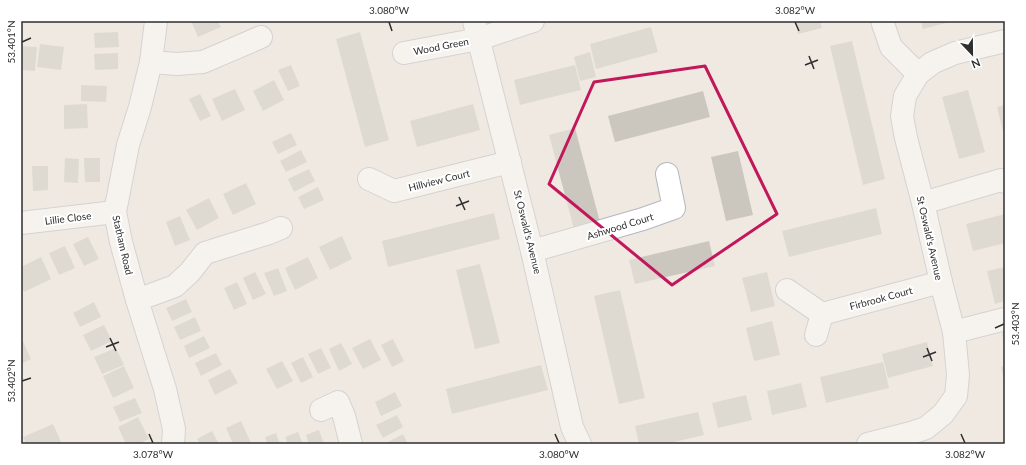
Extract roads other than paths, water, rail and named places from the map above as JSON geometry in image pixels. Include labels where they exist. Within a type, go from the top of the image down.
[{"type":"street","name":"Statham Road","points":[[156,21],[152,62],[128,145],[115,212],[121,242],[137,300],[165,389],[174,429],[173,444]]},
{"type":"street","name":"Wood Green","points":[[404,53],[477,30],[533,21]]},
{"type":"street","points":[[882,21],[891,47],[918,74]]},
{"type":"street","name":"St Oswald's Avenue","points":[[477,30],[532,252],[572,427],[580,444]]},
{"type":"street","points":[[152,62],[177,64],[203,62],[261,37]]},
{"type":"street","name":"St Oswald's Avenue","points":[[868,444],[926,428],[943,414],[956,396],[958,375],[954,332],[906,138],[902,116],[905,96],[918,74],[932,63],[955,53],[1005,41]]},
{"type":"street","name":"Hillview Court","points":[[369,179],[394,191],[510,162]]},
{"type":"street","name":"Ashwood Court","points":[[532,252],[637,221],[674,208],[667,174]]},
{"type":"street","points":[[923,202],[1001,180],[1005,182]]},
{"type":"street","name":"Lillie Close","points":[[21,223],[115,212]]},
{"type":"street","points":[[137,300],[174,286],[190,272],[205,253],[281,228]]},
{"type":"street","name":"Firbrook Court","points":[[822,314],[941,282]]},
{"type":"street","points":[[787,290],[822,314],[816,335]]},
{"type":"street","points":[[954,332],[1005,319]]},
{"type":"street","points":[[321,410],[338,402],[344,416],[351,444]]}]
